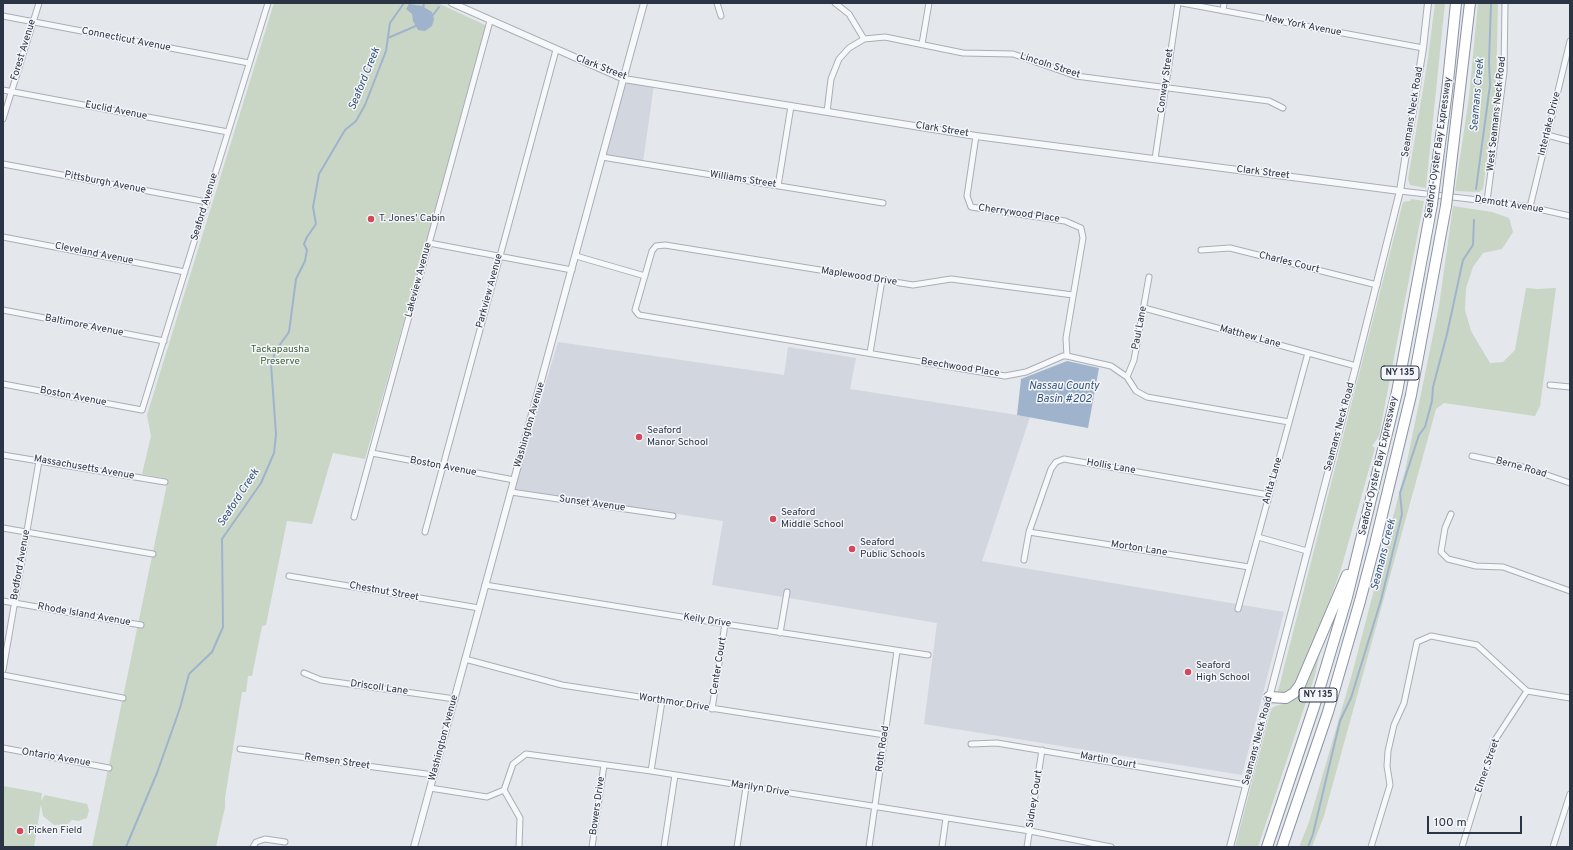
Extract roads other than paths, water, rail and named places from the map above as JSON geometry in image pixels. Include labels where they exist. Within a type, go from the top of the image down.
[{"type":"highway","name":"Seaford-Oyster Bay Expressway","points":[[1267,847],[1314,707],[1347,597],[1397,392],[1432,204],[1447,91],[1456,3]]},
{"type":"highway","name":"Seaford-Oyster Bay Expressway","points":[[1283,847],[1342,664],[1375,544],[1414,379],[1448,197],[1470,3]]},
{"type":"highway","points":[[1270,697],[1286,698],[1294,693],[1300,685],[1361,540]]},
{"type":"street","name":"Forest Avenue","points":[[3,119],[39,3]]},
{"type":"street","name":"Seaford Avenue","points":[[142,410],[268,3]]},
{"type":"street","name":"Clark Street","points":[[452,3],[467,6],[490,21],[624,79],[976,136],[1448,197]]},
{"type":"street","name":"Washington Avenue","points":[[414,847],[485,584],[545,372],[644,3]]},
{"type":"street","points":[[717,3],[721,16]]},
{"type":"street","points":[[835,3],[849,14],[864,39]]},
{"type":"street","points":[[922,44],[929,3]]},
{"type":"street","name":"Conway Street","points":[[1155,159],[1178,3]]},
{"type":"street","name":"New York Avenue","points":[[1182,3],[1423,48]]},
{"type":"street","points":[[1223,10],[1224,3]]},
{"type":"street","name":"Seamans Neck Road","points":[[1230,847],[1356,366],[1400,191],[1423,48],[1428,3]]},
{"type":"street","name":"West Seamans Neck Road","points":[[1487,200],[1504,72],[1504,3]]},
{"type":"street","name":"Connecticut Avenue","points":[[3,16],[249,63]]},
{"type":"street","name":"Lakeview Avenue","points":[[354,517],[490,21]]},
{"type":"street","name":"Lincoln Street","points":[[827,112],[831,79],[839,59],[850,48],[864,39],[885,36],[962,53],[1013,54],[1076,76],[1269,101],[1283,108]]},
{"type":"street","name":"Interlake Drive","points":[[1530,207],[1547,135],[1567,66],[1570,41]]},
{"type":"street","name":"Parkview Avenue","points":[[425,532],[556,50]]},
{"type":"street","name":"Euclid Avenue","points":[[3,90],[228,132]]},
{"type":"street","points":[[778,186],[791,106]]},
{"type":"street","points":[[1547,135],[1570,140]]},
{"type":"street","name":"Cherrywood Place","points":[[976,136],[967,196],[972,207],[1065,221],[1081,228],[1083,238],[1066,338],[1067,356]]},
{"type":"street","name":"Williams Street","points":[[602,157],[883,204]]},
{"type":"street","name":"Pittsburgh Avenue","points":[[3,164],[207,202]]},
{"type":"street","name":"Demott Avenue","points":[[1448,197],[1487,200],[1530,207],[1570,216]]},
{"type":"street","name":"Cleveland Avenue","points":[[3,237],[185,272]]},
{"type":"street","points":[[429,243],[572,270]]},
{"type":"street","name":"Maplewood Drive","points":[[645,276],[651,255],[656,246],[665,245],[913,285],[951,279],[1073,295]]},
{"type":"street","name":"Charles Court","points":[[1201,250],[1230,248],[1377,284]]},
{"type":"street","points":[[576,256],[645,276]]},
{"type":"street","name":"Beechwood Place","points":[[645,276],[636,310],[639,315],[1005,376],[1026,372],[1063,356],[1067,356]]},
{"type":"street","name":"Paul Lane","points":[[1127,377],[1134,360],[1149,277]]},
{"type":"street","points":[[870,353],[882,280]]},
{"type":"street","name":"Matthew Lane","points":[[1144,308],[1356,366]]},
{"type":"street","name":"Baltimore Avenue","points":[[3,310],[164,341]]},
{"type":"street","name":"Anita Lane","points":[[1238,609],[1308,353]]},
{"type":"street","points":[[1067,356],[1111,366],[1127,377],[1136,391],[1147,397],[1290,422]]},
{"type":"street","name":"Boston Avenue","points":[[3,384],[142,410]]},
{"type":"street","points":[[1550,385],[1570,387]]},
{"type":"street","name":"Boston Avenue","points":[[372,453],[514,480]]},
{"type":"street","name":"Massachusetts Avenue","points":[[3,455],[166,482]]},
{"type":"street","name":"Berne Road","points":[[1472,456],[1527,468],[1570,483]]},
{"type":"street","name":"Hollis Lane","points":[[1024,560],[1029,532],[1051,469],[1056,462],[1064,459],[1269,495]]},
{"type":"street","name":"Bedford Avenue","points":[[3,670],[39,461]]},
{"type":"street","name":"Sunset Avenue","points":[[511,492],[673,516]]},
{"type":"street","points":[[1451,514],[1445,528],[1441,552],[1448,559],[1476,566],[1503,567],[1570,591]]},
{"type":"street","points":[[3,528],[153,554]]},
{"type":"street","name":"Morton Lane","points":[[1029,532],[1249,567]]},
{"type":"street","points":[[1258,537],[1307,551]]},
{"type":"street","name":"Chestnut Street","points":[[288,576],[479,608]]},
{"type":"street","name":"Keily Drive","points":[[485,584],[780,633],[928,655]]},
{"type":"street","points":[[780,633],[787,592]]},
{"type":"street","name":"Rhode Island Avenue","points":[[3,601],[141,625]]},
{"type":"street","name":"Center Court","points":[[712,709],[725,624]]},
{"type":"street","points":[[1370,847],[1390,786],[1387,766],[1388,751],[1394,725],[1404,703],[1417,642],[1431,636],[1477,645],[1527,691],[1570,698]]},
{"type":"street","name":"Roth Road","points":[[869,847],[897,651]]},
{"type":"street","name":"Worthmor Drive","points":[[465,659],[562,685],[885,735]]},
{"type":"street","name":"Driscoll Lane","points":[[304,673],[321,680],[454,699]]},
{"type":"street","points":[[3,675],[123,698]]},
{"type":"street","name":"Elmer Street","points":[[1462,847],[1495,740],[1527,691]]},
{"type":"street","points":[[651,771],[662,701]]},
{"type":"street","name":"Martin Court","points":[[971,744],[997,743],[1246,785]]},
{"type":"street","name":"Ontario Avenue","points":[[3,748],[110,768]]},
{"type":"street","name":"Remsen Street","points":[[240,749],[434,775]]},
{"type":"street","name":"Sidney Court","points":[[1027,847],[1042,750]]},
{"type":"street","name":"Marilyn Drive","points":[[504,790],[512,764],[526,754],[651,771],[1030,831],[1111,847]]},
{"type":"street","name":"Bowers Drive","points":[[592,847],[604,765]]},
{"type":"street","points":[[664,847],[675,775]]},
{"type":"street","points":[[738,847],[746,787]]},
{"type":"street","points":[[430,788],[487,797],[504,790],[520,818],[519,847]]},
{"type":"street","points":[[1553,847],[1570,794]]},
{"type":"street","points":[[942,847],[946,818]]},
{"type":"street","points":[[253,847],[256,842],[265,839],[285,842]]},
{"type":"water","points":[[409,4],[422,6],[432,12],[434,19],[432,26],[425,31],[418,30],[413,21],[412,14],[406,9]]},
{"type":"water","name":"Nassau County Basin #202","points":[[1067,361],[1099,368],[1088,428],[1017,415],[1021,379]]},
{"type":"waterway","name":"Seaford Creek","points":[[126,847],[157,773],[180,708],[189,674],[212,652],[223,627],[222,539],[261,483],[274,453],[276,434],[271,364],[276,350],[289,332],[296,279],[305,261],[307,250],[304,244],[316,224],[313,207],[319,174],[345,130],[356,121],[365,105],[386,51],[390,23],[404,3]]},
{"type":"waterway","points":[[423,9],[424,3]]},
{"type":"waterway","name":"Seamans Creek","points":[[1476,189],[1490,85],[1489,62],[1491,3]]},
{"type":"waterway","points":[[433,15],[439,7]]},
{"type":"waterway","points":[[388,38],[418,25]]},
{"type":"waterway","name":"Seamans Creek","points":[[1308,847],[1313,834],[1340,721],[1351,698],[1381,600],[1402,514],[1400,493],[1419,435],[1425,427],[1463,260],[1473,245],[1474,220]]},
{"type":"place","name":"T. Jones' Cabin","points":[[371,219]]},
{"type":"place","name":"Seaford Manor School","points":[[639,437]]},
{"type":"place","name":"Seaford Middle School","points":[[773,519]]},
{"type":"place","name":"Seaford Public Schools","points":[[852,549]]},
{"type":"place","name":"Seaford High School","points":[[1188,672]]},
{"type":"place","name":"Picken Field","points":[[20,831]]},
{"type":"park label","name":"Tackapausha Preserve","points":[[280,356]]}]
